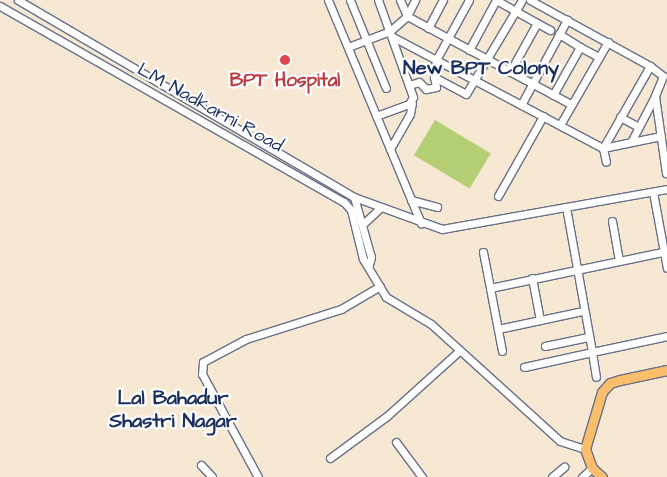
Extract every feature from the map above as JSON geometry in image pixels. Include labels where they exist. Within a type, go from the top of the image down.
[{"type":"main road","points":[[602,477],[592,468],[585,449],[602,392],[610,383],[667,370]]},
{"type":"street","name":"LM Nadkarni Road","points":[[18,0],[354,197],[421,223],[442,229],[454,228],[667,190]]},
{"type":"street","points":[[328,0],[421,223]]},
{"type":"street","points":[[350,0],[386,88]]},
{"type":"street","points":[[378,0],[392,34],[409,85],[412,103],[410,114],[390,149]]},
{"type":"street","points":[[400,0],[407,16],[572,105]]},
{"type":"street","points":[[348,47],[366,40],[392,34],[407,16],[415,0]]},
{"type":"street","points":[[428,28],[443,0]]},
{"type":"street","points":[[409,85],[419,82],[426,89],[436,87],[434,77],[436,60],[469,0]]},
{"type":"street","points":[[469,50],[496,0],[550,30]]},
{"type":"street","points":[[434,77],[466,94],[476,81],[522,0]]},
{"type":"street","points":[[530,0],[608,42],[650,66],[663,76],[632,142]]},
{"type":"street","name":"LM Nadkarni Road","points":[[0,6],[348,206]]},
{"type":"street","points":[[521,105],[567,20]]},
{"type":"street","points":[[510,72],[537,23]]},
{"type":"street","points":[[392,34],[436,60],[603,148],[661,136]]},
{"type":"street","points":[[559,34],[599,57]]},
{"type":"street","points":[[560,125],[608,42]]},
{"type":"street","points":[[553,95],[580,47]]},
{"type":"street","points":[[606,162],[603,148],[650,66]]},
{"type":"street","points":[[655,96],[666,172]]},
{"type":"street","points":[[376,116],[412,103]]},
{"type":"street","points":[[498,196],[543,116]]},
{"type":"street","points":[[620,118],[639,127]]},
{"type":"street","points":[[308,182],[312,173]]},
{"type":"street","points":[[653,192],[666,251],[667,268]]},
{"type":"street","points":[[354,197],[348,206],[363,259],[369,266],[386,297],[431,324],[560,441],[585,449]]},
{"type":"street","points":[[354,197],[364,223],[371,257],[369,266]]},
{"type":"street","points":[[411,200],[437,207]]},
{"type":"street","points":[[364,223],[381,206]]},
{"type":"street","points":[[566,207],[575,268],[596,377]]},
{"type":"street","points":[[612,221],[619,260]]},
{"type":"street","points":[[490,288],[575,268],[666,251]]},
{"type":"street","points":[[484,252],[502,350]]},
{"type":"street","points":[[532,278],[540,320]]},
{"type":"street","points":[[258,477],[202,374],[203,362],[246,339],[340,309],[380,286]]},
{"type":"street","points":[[498,329],[583,312]]},
{"type":"street","points":[[524,368],[667,336]]},
{"type":"street","points":[[545,346],[588,337]]},
{"type":"street","points":[[330,458],[387,416],[460,350]]},
{"type":"street","points":[[396,442],[422,477]]},
{"type":"street","points":[[201,465],[212,477]]},
{"type":"street","points":[[552,477],[564,467]]},
{"type":"street","points":[[582,477],[592,468]]},
{"type":"green space","points":[[435,120],[491,153],[470,189],[414,155]]},
{"type":"place","name":"BPT Hospital","points":[[285,60]]},
{"type":"district","name":"New BPT Colony","points":[[481,68]]},
{"type":"district","name":"Lal Bahadur Shastri Nagar","points":[[173,410]]}]
